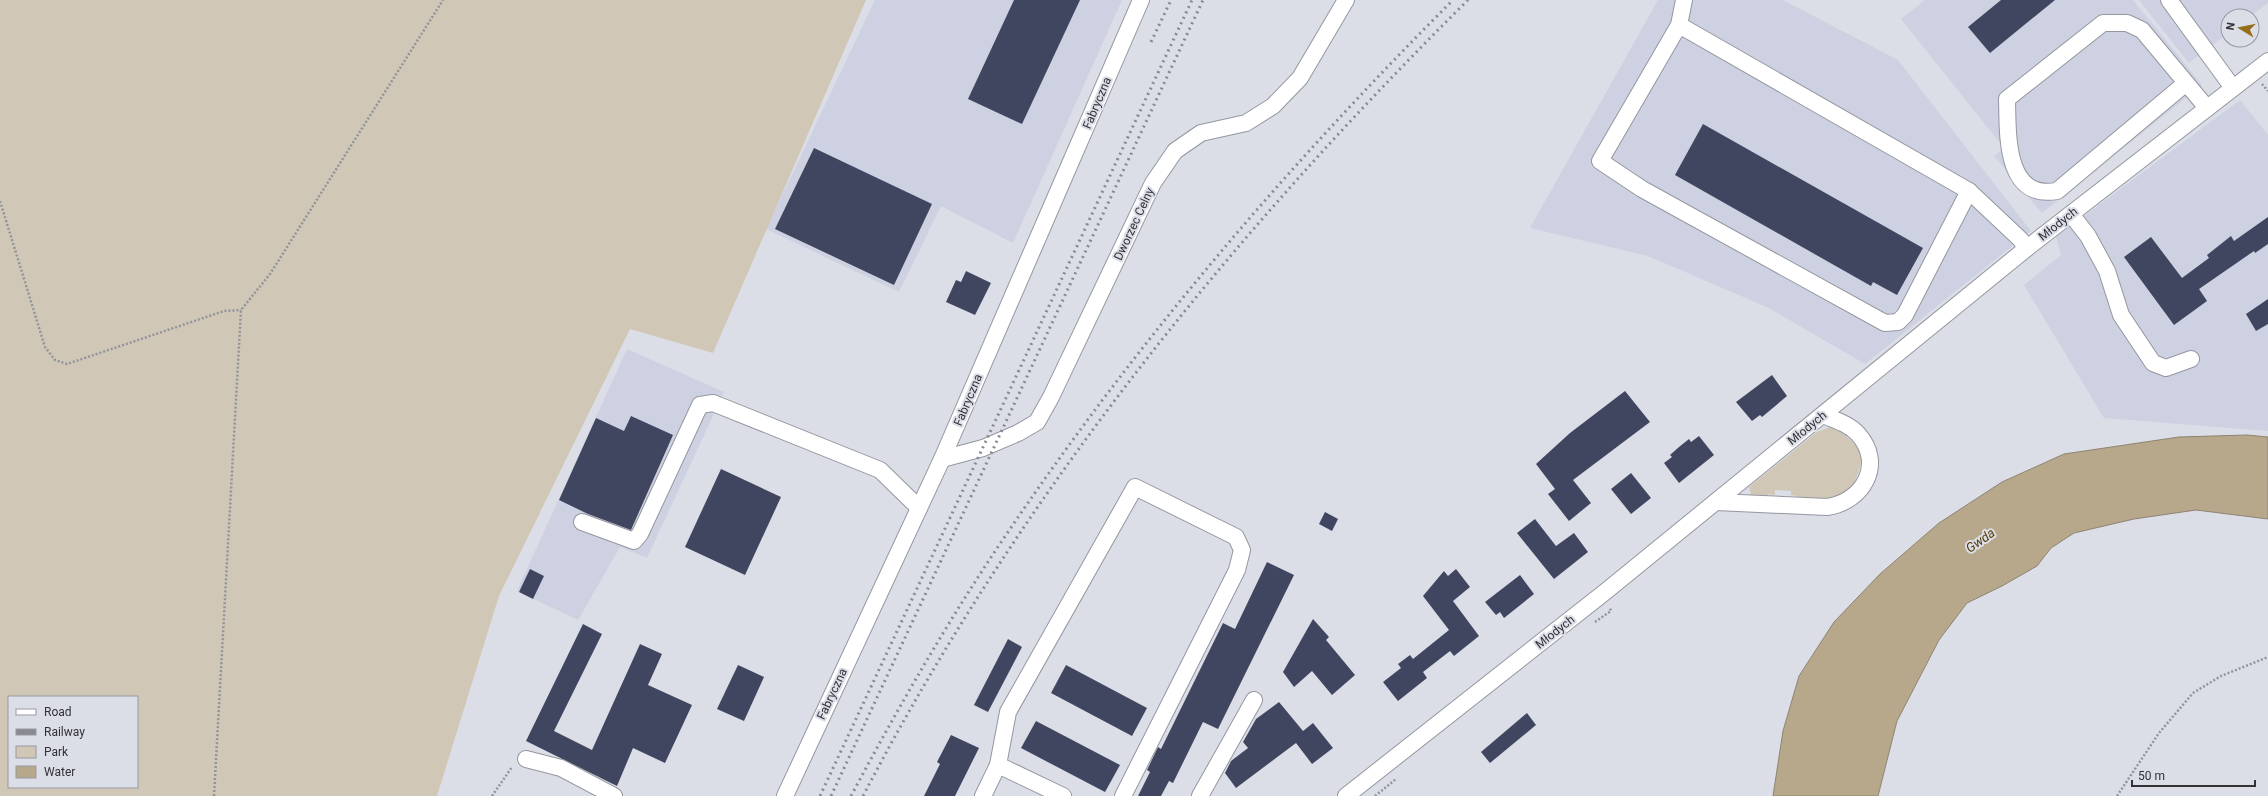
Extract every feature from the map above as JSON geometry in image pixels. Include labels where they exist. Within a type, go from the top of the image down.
[{"type":"street","name":"Fabryczna","points":[[785,796],[942,459],[1141,0]]},
{"type":"street","name":"Dworzec Celny","points":[[942,459],[996,443],[1037,422],[1051,397],[1154,183],[1175,151],[1201,133],[1246,123],[1273,106],[1300,78],[1346,0]]},
{"type":"street","points":[[1684,0],[1679,25],[1600,161],[1642,189],[1885,323],[1898,322],[1905,315],[1969,192]]},
{"type":"street","points":[[2169,0],[2233,88]]},
{"type":"street","points":[[2186,83],[2057,191],[2045,193],[2034,189],[2015,169],[2009,152],[2007,99],[2103,23],[2127,23],[2142,30],[2207,108]]},
{"type":"street","points":[[1679,25],[1969,192],[2020,239],[2027,248]]},
{"type":"street","name":"Młodych","points":[[1346,796],[1716,502],[2027,248],[2268,61]]},
{"type":"street","points":[[2071,214],[2088,236],[2107,271],[2121,315],[2153,363],[2166,368],[2192,359]]},
{"type":"street","points":[[582,522],[634,541],[640,534],[700,405],[713,403],[880,470],[919,508]]},
{"type":"street","points":[[1716,502],[1828,507],[1843,504],[1855,496],[1865,482],[1869,471],[1869,458],[1865,444],[1854,429],[1823,415]]},
{"type":"street","points":[[983,796],[998,765],[1008,712],[1135,486],[1236,537],[1242,550],[1237,570],[1123,796]]},
{"type":"street","points":[[1200,796],[1254,700]]},
{"type":"street","points":[[526,759],[561,768],[614,796]]},
{"type":"street","points":[[998,765],[1063,796]]},
{"type":"path","points":[[214,796],[241,310],[270,274],[443,0]]},
{"type":"path","points":[[0,201],[45,347],[55,360],[67,364],[76,362],[114,347],[224,311],[241,310]]},
{"type":"path","points":[[2117,796],[2159,733],[2193,692],[2221,676],[2268,657]]},
{"type":"path","points":[[492,796],[517,762],[526,759]]},
{"type":"shaded area","points":[[875,0],[1122,0],[1013,243],[941,206],[899,292],[766,229]]},
{"type":"shaded area","points":[[1658,0],[1783,0],[1898,60],[2031,231],[1865,364],[1769,308],[1648,256],[1530,228]]},
{"type":"shaded area","points":[[1925,0],[2133,0],[2202,85],[2042,213],[1994,156],[2004,148],[1901,19]]},
{"type":"shaded area","points":[[2139,0],[2268,0],[2268,3],[2260,9],[2220,8],[2220,39],[2189,63]]},
{"type":"shaded area","points":[[2240,100],[2268,135],[2268,431],[2104,418],[2024,285],[2061,255],[2056,237]]},
{"type":"shaded area","points":[[627,349],[724,392],[647,558],[620,547],[578,620],[517,591]]},
{"type":"green space","points":[[0,0],[866,0],[713,353],[630,329],[499,596],[437,796],[0,796]]},
{"type":"green space","points":[[1830,427],[1849,438],[1862,456],[1854,483],[1845,494],[1839,498],[1824,501],[1798,500],[1797,496],[1791,495],[1791,491],[1775,490],[1775,495],[1768,494],[1767,499],[1751,495],[1749,487],[1817,432]]},
{"type":"water","name":"Gwda","points":[[2247,435],[2268,437],[2268,519],[2196,510],[2134,519],[2074,533],[2051,548],[2037,566],[2002,586],[1967,603],[1939,640],[1897,721],[1878,796],[1773,796],[1783,731],[1799,676],[1834,622],[1880,574],[1939,523],[2002,482],[2064,454],[2179,437]]},
{"type":"building","points":[[1014,0],[1080,0],[1022,124],[968,99]]},
{"type":"building","points":[[2001,0],[2055,0],[1990,53],[1968,27]]},
{"type":"building","points":[[1703,124],[1923,248],[1897,295],[1873,282],[1871,286],[1675,175]]},
{"type":"building","points":[[814,148],[932,204],[894,285],[775,229]]},
{"type":"building","points":[[2268,217],[2268,244],[2255,253],[2254,251],[2199,289],[2207,301],[2174,325],[2124,257],[2151,237],[2182,278],[2209,258],[2207,255],[2231,236],[2234,241]]},
{"type":"building","points":[[966,271],[991,283],[975,315],[946,302],[956,280],[961,282]]},
{"type":"building","points":[[2268,299],[2268,324],[2256,331],[2246,314]]},
{"type":"building","points":[[1772,375],[1787,396],[1762,417],[1760,415],[1752,421],[1736,402]]},
{"type":"building","points":[[1625,391],[1650,422],[1573,480],[1591,503],[1569,521],[1548,494],[1555,489],[1536,464],[1570,433]]},
{"type":"building","points":[[631,416],[673,435],[631,530],[588,514],[559,500],[596,418],[624,431]]},
{"type":"building","points":[[1699,436],[1714,455],[1679,483],[1664,463],[1672,457],[1670,455],[1689,439],[1691,442]]},
{"type":"building","points":[[721,469],[781,497],[745,575],[685,547]]},
{"type":"building","points":[[1631,473],[1651,498],[1631,514],[1611,489]]},
{"type":"building","points":[[1325,512],[1338,519],[1332,531],[1319,524]]},
{"type":"building","points":[[1535,519],[1556,546],[1574,533],[1588,552],[1554,579],[1517,533]]},
{"type":"building","points":[[1267,562],[1294,575],[1218,729],[1203,722],[1173,783],[1169,781],[1161,796],[1138,796],[1150,772],[1147,770],[1158,747],[1161,749],[1223,623],[1235,629]]},
{"type":"building","points":[[530,569],[544,576],[533,599],[519,592]]},
{"type":"building","points":[[1456,569],[1470,587],[1453,601],[1479,636],[1454,656],[1450,651],[1423,672],[1427,678],[1398,701],[1383,682],[1401,668],[1398,664],[1410,655],[1413,659],[1449,630],[1423,596],[1444,571],[1448,576]]},
{"type":"building","points":[[1520,575],[1534,594],[1504,618],[1500,612],[1496,615],[1485,602]]},
{"type":"building","points":[[1313,619],[1329,637],[1326,640],[1355,675],[1332,695],[1312,671],[1294,687],[1283,672]]},
{"type":"building","points":[[583,624],[602,634],[554,731],[592,750],[640,644],[662,654],[648,685],[692,705],[665,763],[633,748],[617,786],[526,741]]},
{"type":"building","points":[[1008,639],[1022,647],[988,712],[974,705]]},
{"type":"building","points":[[738,665],[764,677],[744,721],[717,709]]},
{"type":"building","points":[[1066,665],[1147,708],[1132,736],[1051,693]]},
{"type":"building","points":[[1279,702],[1303,731],[1313,723],[1333,748],[1312,764],[1296,743],[1236,788],[1225,773],[1231,761],[1248,748],[1243,742],[1256,719]]},
{"type":"building","points":[[1527,713],[1536,725],[1490,763],[1481,752]]},
{"type":"building","points":[[1036,721],[1120,765],[1105,792],[1021,748]]},
{"type":"building","points":[[951,735],[979,748],[955,796],[924,796],[940,764],[937,762]]},
{"type":"railway","points":[[1151,42],[1171,0]]},
{"type":"railway","points":[[820,796],[1192,0]]},
{"type":"railway","points":[[831,796],[1203,0]]},
{"type":"railway","points":[[851,796],[906,695],[966,596],[1008,532],[1109,391],[1218,255],[1275,189],[1392,62],[1453,0]]},
{"type":"railway","points":[[863,796],[924,686],[989,579],[1060,475],[1134,375],[1213,277],[1295,182],[1380,90],[1468,0]]}]
